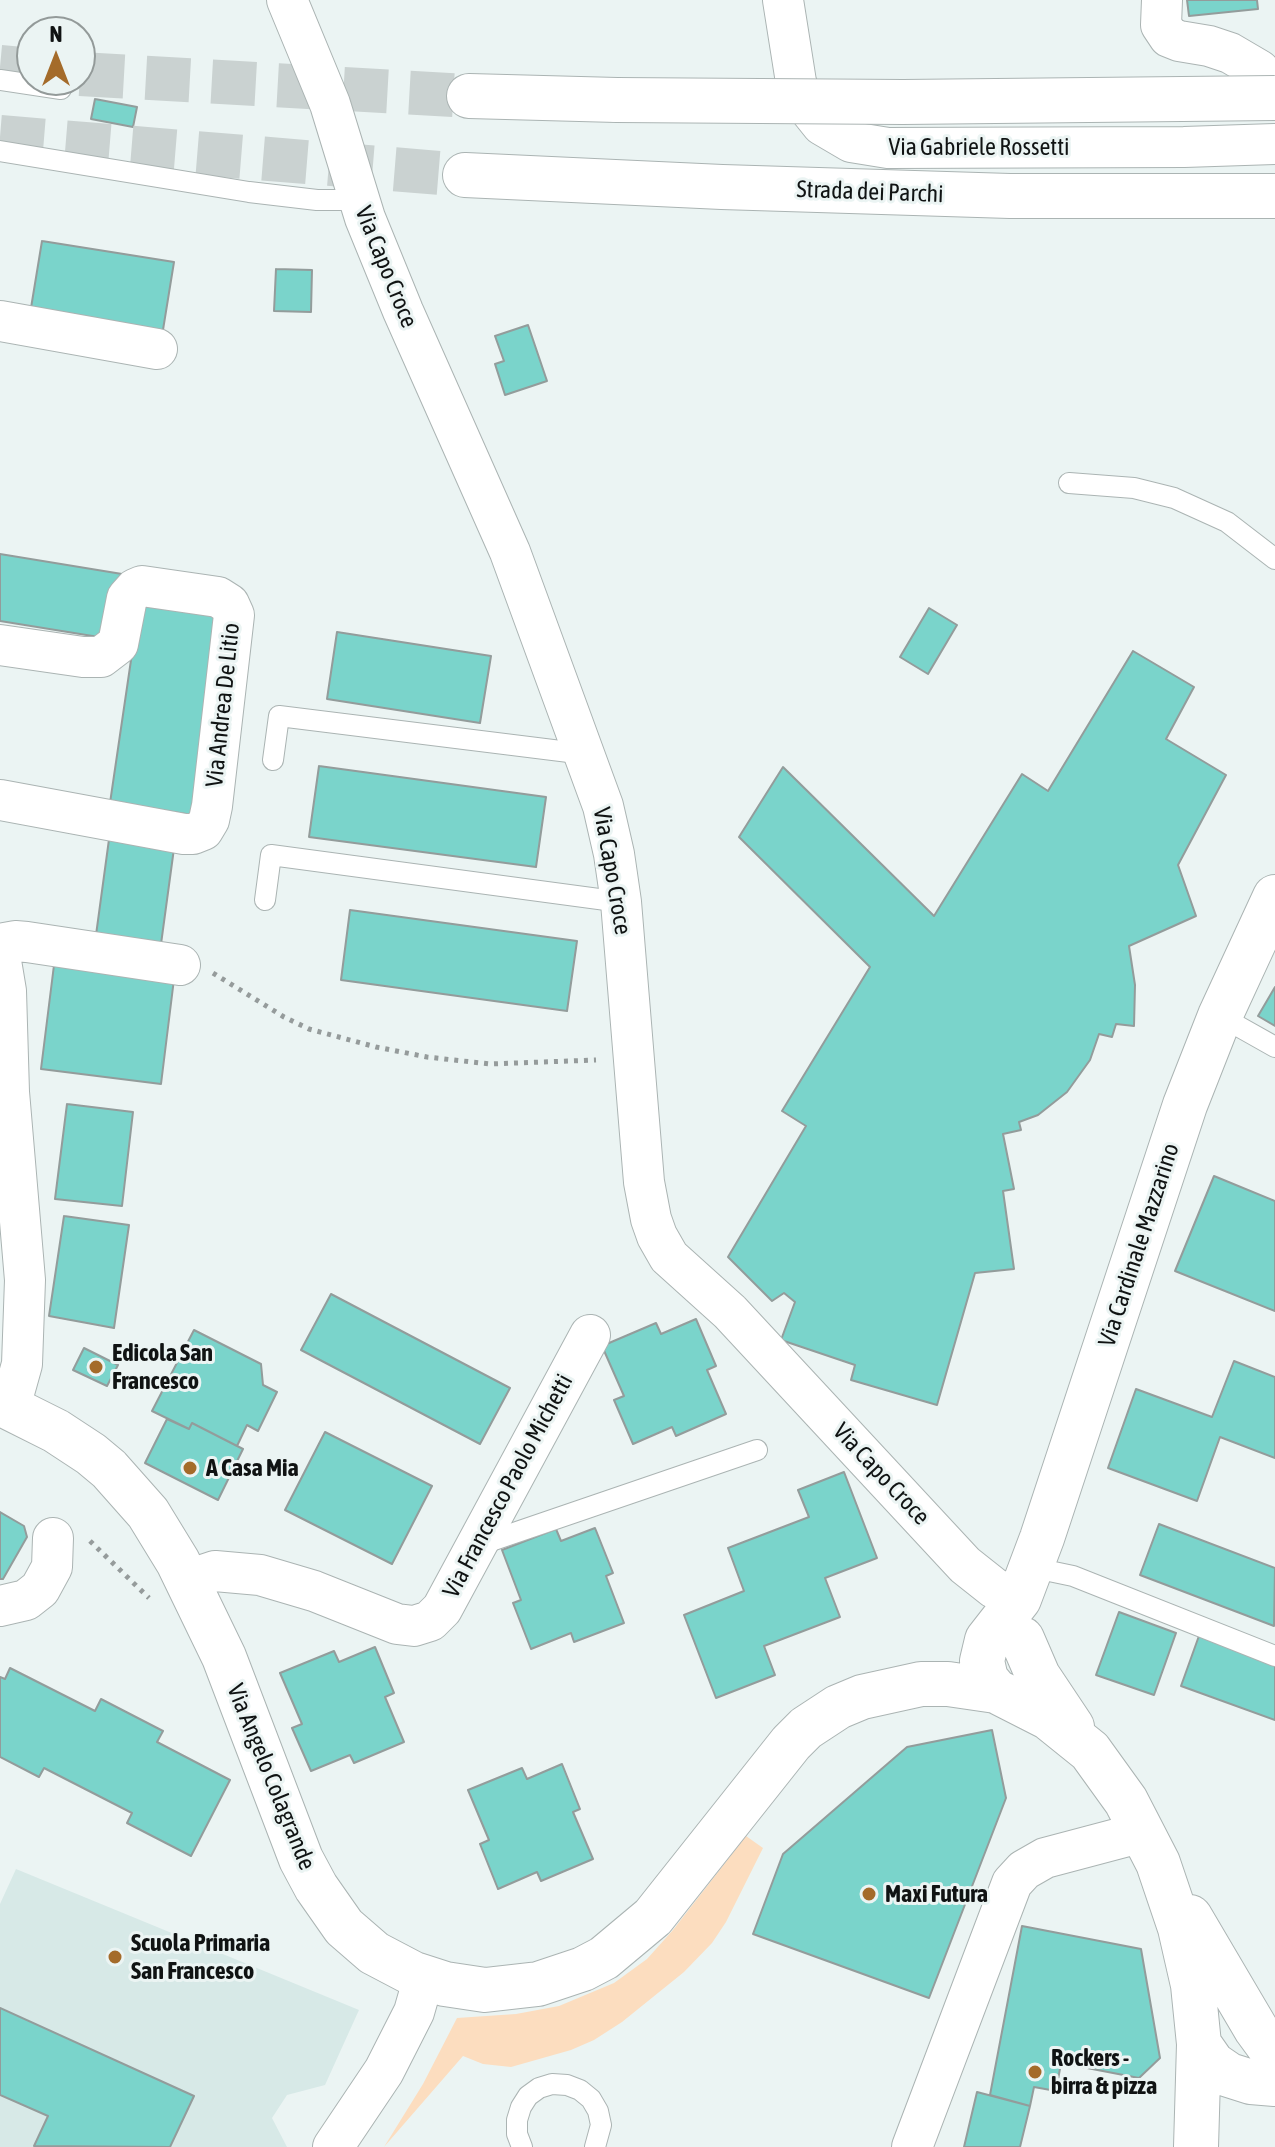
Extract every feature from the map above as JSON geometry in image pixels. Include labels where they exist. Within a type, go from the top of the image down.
[{"type":"main road","points":[[469,96],[918,102],[1275,98]]},
{"type":"main road","name":"Strada dei Parchi","points":[[465,175],[1010,196],[1275,196]]},
{"type":"main road","name":"Via Cardinale Mazzarino","points":[[996,1691],[986,1679],[982,1661],[985,1645],[1017,1609],[1166,1158],[1220,1016],[1275,897]]},
{"type":"main road","name":"Via Angelo Colagrande","points":[[5,1405],[73,1441],[109,1469],[148,1513],[172,1592],[224,1657],[301,1859],[316,1887],[359,1941],[374,1953],[424,1977],[465,1988],[511,1988],[562,1978],[604,1958],[653,1917],[763,1775],[806,1728],[838,1707],[893,1688],[948,1684],[996,1691]]},
{"type":"main road","points":[[893,1688],[943,1667],[1017,1609],[1031,1664],[1046,1691],[1113,1781],[1256,2029],[1275,2055]]},
{"type":"main road","points":[[996,1691],[1049,1718],[1090,1751]]},
{"type":"main road","points":[[1151,1848],[1187,1956],[1199,2044],[1196,2147]]},
{"type":"main road","points":[[1199,2044],[1214,2035],[1232,2033],[1251,2039],[1275,2055]]},
{"type":"main road","points":[[1199,2044],[1213,2064],[1229,2075],[1251,2082],[1275,2084]]},
{"type":"street","name":"Via Capo Croce","points":[[287,0],[330,104],[358,200],[403,311],[495,516],[585,754],[609,829],[621,902],[647,1203],[657,1236],[669,1257],[730,1312],[965,1565],[1017,1609]]},
{"type":"street","name":"Via Gabriele Rossetti","points":[[783,0],[796,82],[802,100],[822,125],[851,142],[888,148],[1275,144]]},
{"type":"street","points":[[1162,0],[1161,25],[1169,37],[1230,53],[1259,70],[1275,86]]},
{"type":"street","points":[[0,321],[157,349]]},
{"type":"street","name":"Via Andrea De Litio","points":[[0,645],[101,657],[118,644],[127,598],[142,586],[218,597],[229,604],[234,615],[212,806],[203,830],[184,834],[0,800]]},
{"type":"street","points":[[0,944],[27,942],[180,965]]},
{"type":"street","points":[[0,955],[6,991],[12,1268],[22,1364],[5,1405]]},
{"type":"street","name":"Via Francesco Paolo Michetti","points":[[172,1592],[215,1571],[260,1575],[314,1591],[397,1624],[414,1626],[430,1621],[437,1616],[476,1547],[590,1335]]},
{"type":"street","points":[[0,1606],[26,1600],[40,1589],[52,1567],[53,1538]]},
{"type":"street","points":[[912,2147],[1012,1883],[1024,1870],[1045,1858],[1151,1848]]},
{"type":"street","points":[[333,2147],[384,2071],[414,2012],[424,1977]]},
{"type":"lane","points":[[0,151],[249,192],[317,200],[358,200]]},
{"type":"lane","points":[[1069,483],[1134,488],[1174,498],[1227,522],[1275,559]]},
{"type":"lane","points":[[273,760],[279,716],[585,754]]},
{"type":"lane","points":[[265,900],[271,855],[621,902]]},
{"type":"lane","points":[[1220,1016],[1275,1047]]},
{"type":"lane","points":[[476,1547],[757,1450]]},
{"type":"lane","points":[[1017,1609],[1073,1576],[1275,1656]]},
{"type":"lane","points":[[514,2145],[521,2107],[528,2096],[552,2084],[580,2090],[591,2099],[601,2125],[595,2147]]},
{"type":"path","points":[[180,965],[221,975],[265,1006],[309,1029],[376,1047],[490,1064],[633,1058]]},
{"type":"path","points":[[53,1538],[69,1530],[172,1592]]},
{"type":"shaded area","points":[[746,1836],[763,1848],[726,1922],[712,1943],[684,1972],[622,2022],[571,2050],[511,2067],[483,2064],[463,2056],[384,2147],[423,2084],[457,2018],[516,2014],[559,2006],[614,1983],[647,1959]]},
{"type":"shaded area","name":"Scuola Primaria San Francesco","points":[[16,1869],[359,2010],[325,2085],[287,2095],[272,2118],[287,2147],[0,2147],[0,1904]]},
{"type":"building","points":[[1187,0],[1257,0],[1258,9],[1189,16]]},
{"type":"building","points":[[95,99],[137,107],[133,127],[91,119]]},
{"type":"building","points":[[42,241],[174,262],[162,336],[30,314]]},
{"type":"building","points":[[276,269],[312,270],[311,312],[274,311]]},
{"type":"building","points":[[528,325],[547,381],[505,395],[495,364],[504,361],[495,336]]},
{"type":"building","points":[[0,554],[122,574],[111,639],[0,621]]},
{"type":"building","points":[[140,599],[222,611],[193,815],[110,803]]},
{"type":"building","points":[[929,608],[957,625],[928,674],[900,657]]},
{"type":"building","points":[[337,632],[491,656],[480,723],[327,699]]},
{"type":"building","points":[[1133,651],[1194,687],[1166,739],[1226,775],[1178,865],[1196,916],[1129,946],[1135,985],[1134,1026],[1116,1024],[1112,1037],[1099,1034],[1090,1060],[1067,1092],[1038,1115],[1019,1122],[1021,1130],[1003,1134],[1014,1189],[1003,1191],[1014,1269],[975,1273],[937,1405],[851,1380],[855,1365],[781,1340],[795,1302],[784,1293],[772,1301],[728,1257],[806,1126],[782,1111],[870,967],[739,837],[783,767],[934,916],[1022,774],[1048,791]]},
{"type":"building","points":[[319,766],[546,797],[536,867],[309,837]]},
{"type":"building","points":[[110,832],[175,841],[161,944],[96,935]]},
{"type":"building","points":[[350,910],[577,941],[567,1011],[341,980]]},
{"type":"building","points":[[54,965],[174,979],[161,1084],[41,1069]]},
{"type":"building","points":[[1275,987],[1275,1026],[1258,1016]]},
{"type":"building","points":[[67,1104],[133,1112],[122,1206],[55,1199]]},
{"type":"building","points":[[1214,1176],[1275,1201],[1275,1311],[1175,1271]]},
{"type":"building","points":[[64,1216],[129,1225],[114,1328],[49,1316]]},
{"type":"building","points":[[331,1294],[510,1388],[480,1444],[301,1350]]},
{"type":"building","points":[[696,1319],[716,1366],[707,1370],[726,1414],[676,1436],[672,1427],[633,1444],[614,1400],[624,1396],[602,1346],[656,1323],[661,1334]]},
{"type":"building","points":[[194,1330],[261,1364],[263,1385],[277,1392],[258,1431],[247,1425],[237,1446],[192,1423],[189,1429],[152,1411]]},
{"type":"building","name":"Edicola San Francesco","points":[[84,1348],[118,1365],[107,1386],[73,1370]]},
{"type":"building","points":[[1234,1361],[1275,1377],[1275,1458],[1220,1437],[1197,1501],[1108,1468],[1136,1389],[1212,1417]]},
{"type":"building","points":[[167,1419],[189,1429],[192,1423],[243,1449],[218,1500],[145,1463]]},
{"type":"building","points":[[325,1432],[432,1486],[392,1564],[285,1510]]},
{"type":"building","points":[[844,1472],[877,1558],[825,1578],[840,1617],[764,1646],[775,1675],[716,1698],[684,1615],[744,1591],[728,1548],[809,1517],[798,1490]]},
{"type":"building","points":[[0,1512],[24,1526],[27,1537],[3,1579],[0,1579]]},
{"type":"building","points":[[1159,1524],[1275,1568],[1274,1626],[1140,1575]]},
{"type":"building","points":[[595,1528],[613,1573],[606,1576],[624,1623],[574,1642],[571,1633],[531,1649],[513,1603],[521,1600],[502,1550],[556,1529],[561,1541]]},
{"type":"building","points":[[1119,1612],[1176,1633],[1154,1695],[1096,1675]]},
{"type":"building","points":[[1200,1633],[1275,1660],[1275,1720],[1181,1686]]},
{"type":"building","points":[[375,1647],[394,1693],[385,1697],[404,1742],[354,1763],[350,1755],[311,1771],[292,1728],[302,1724],[280,1673],[334,1651],[339,1662]]},
{"type":"building","points":[[10,1668],[95,1711],[101,1699],[163,1731],[157,1742],[230,1780],[191,1856],[127,1823],[132,1813],[44,1768],[39,1777],[0,1757],[0,1677],[5,1679]]},
{"type":"building","name":"Maxi Futura","points":[[992,1730],[1006,1798],[929,1998],[753,1934],[783,1854],[907,1747]]},
{"type":"building","points":[[562,1764],[580,1809],[573,1812],[593,1859],[541,1881],[537,1872],[498,1889],[480,1844],[489,1840],[468,1790],[522,1768],[527,1779]]},
{"type":"building","points":[[1022,1926],[1141,1949],[1160,2058],[1139,2078],[1061,2063],[1056,2091],[1034,2087],[1030,2106],[990,2095]]},
{"type":"building","points":[[0,2008],[194,2096],[170,2147],[34,2146],[48,2116],[0,2095]]},
{"type":"building","points":[[977,2092],[1030,2106],[1020,2147],[964,2147]]},
{"type":"tunnel","points":[[0,67],[16,68]]},
{"type":"tunnel","points":[[96,75],[469,96]]},
{"type":"tunnel","points":[[0,137],[465,175]]},
{"type":"place","name":"Edicola San Francesco","points":[[96,1367]]},
{"type":"place","name":"A Casa Mia","points":[[190,1468]]},
{"type":"place","name":"Maxi Futura","points":[[869,1894]]},
{"type":"place","name":"Scuola Primaria San Francesco","points":[[115,1957]]},
{"type":"place","name":"Rockers - birra & pizza","points":[[1035,2072]]}]
